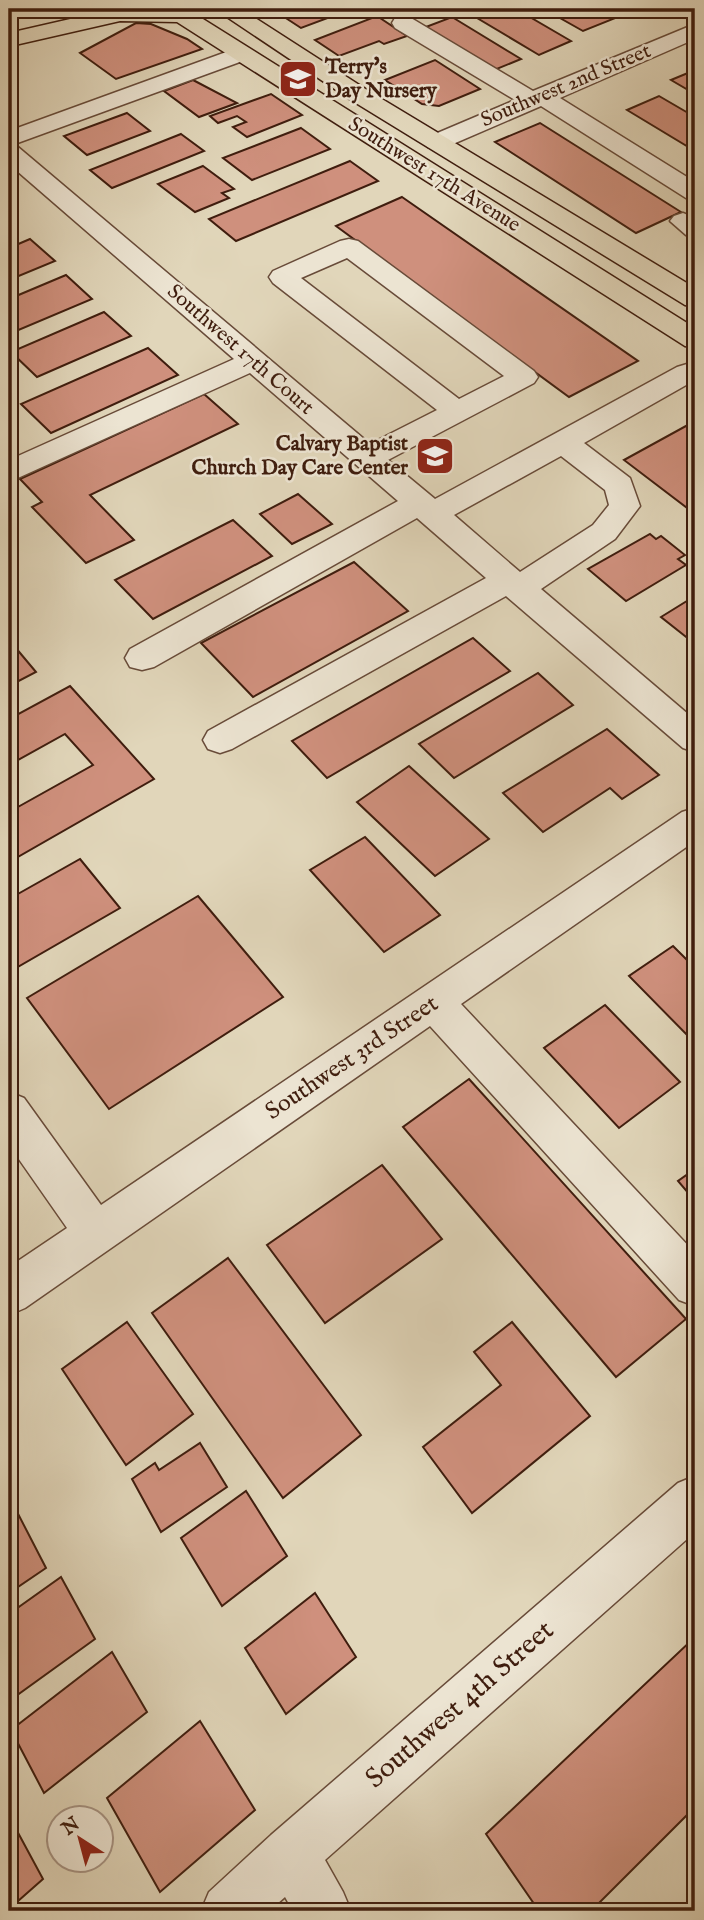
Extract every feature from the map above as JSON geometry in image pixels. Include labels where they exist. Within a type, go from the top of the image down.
[{"type":"main road","points":[[12,40],[73,9]]},
{"type":"main road","name":"Southwest 17th Avenue","points":[[226,9],[437,142],[695,299]]},
{"type":"main road","points":[[12,40],[120,14],[177,12]]},
{"type":"main road","name":"Southwest 17th Avenue","points":[[177,12],[695,340]]},
{"type":"main road","points":[[424,168],[423,158],[427,150],[437,142]]},
{"type":"street","points":[[402,23],[536,98],[695,193]]},
{"type":"street","name":"Southwest 2nd Street","points":[[437,142],[695,31]]},
{"type":"street","points":[[669,42],[695,53]]},
{"type":"street","points":[[669,42],[695,60]]},
{"type":"street","points":[[9,139],[240,54]]},
{"type":"street","name":"Southwest 17th Court","points":[[9,152],[695,739]]},
{"type":"street","points":[[367,458],[458,412],[524,377],[349,247],[282,277],[458,412]]},
{"type":"street","points":[[9,472],[254,361]]},
{"type":"street","points":[[142,658],[426,509],[563,442],[687,373]]},
{"type":"street","points":[[220,740],[514,584],[551,569],[604,531],[625,506],[619,485],[563,442]]},
{"type":"street","name":"Southwest 3rd Street","points":[[9,1293],[695,822]]},
{"type":"street","points":[[433,1002],[695,1285]]},
{"type":"street","points":[[9,1111],[96,1234]]},
{"type":"street","name":"Southwest 4th Street","points":[[228,1911],[695,1500]]},
{"type":"street","points":[[290,1854],[324,1911]]},
{"type":"building","points":[[272,9],[342,9],[341,13],[301,28]]},
{"type":"building","points":[[488,9],[516,9],[571,41],[539,55],[472,15]]},
{"type":"building","points":[[544,9],[594,9],[613,19],[583,31]]},
{"type":"building","points":[[377,16],[407,36],[384,44],[379,41],[339,56],[315,40]]},
{"type":"building","points":[[452,17],[521,59],[487,73],[418,30]]},
{"type":"building","points":[[136,23],[151,24],[187,39],[202,49],[116,79],[80,53]]},
{"type":"building","points":[[435,60],[480,89],[439,106],[422,104],[385,80]]},
{"type":"building","points":[[695,70],[695,94],[671,80]]},
{"type":"building","points":[[193,80],[237,103],[199,117],[164,91]]},
{"type":"building","points":[[271,94],[302,115],[247,137],[233,127],[246,122],[237,116],[218,123],[210,116]]},
{"type":"building","points":[[659,96],[695,117],[695,151],[627,110]]},
{"type":"building","points":[[127,113],[150,131],[87,155],[64,136]]},
{"type":"building","points":[[540,123],[681,212],[636,233],[495,142]]},
{"type":"building","points":[[301,128],[330,149],[252,180],[223,158]]},
{"type":"building","points":[[181,134],[204,151],[112,188],[90,170]]},
{"type":"building","points":[[350,161],[378,181],[236,241],[209,219]]},
{"type":"building","points":[[203,166],[234,189],[222,193],[229,198],[195,212],[158,184]]},
{"type":"building","points":[[402,197],[638,361],[569,397],[336,226]]},
{"type":"building","points":[[30,239],[55,261],[9,280],[9,248]]},
{"type":"building","points":[[66,275],[92,299],[9,334],[9,299]]},
{"type":"building","points":[[104,312],[131,336],[37,377],[11,352]]},
{"type":"building","points":[[148,348],[178,375],[51,433],[21,404]]},
{"type":"building","points":[[204,394],[238,424],[90,495],[134,540],[86,563],[32,507],[42,502],[20,479]]},
{"type":"building","points":[[695,421],[695,514],[624,460]]},
{"type":"building","points":[[298,494],[332,524],[292,544],[260,514]]},
{"type":"building","points":[[233,520],[272,556],[153,619],[115,580]]},
{"type":"building","points":[[650,534],[656,539],[661,536],[685,555],[678,559],[686,565],[626,601],[588,569]]},
{"type":"building","points":[[354,562],[408,611],[253,697],[201,643]]},
{"type":"building","points":[[695,596],[695,644],[661,617]]},
{"type":"building","points":[[473,638],[510,671],[327,778],[292,741]]},
{"type":"building","points":[[9,642],[36,672],[9,686]]},
{"type":"building","points":[[538,673],[573,705],[454,778],[419,744]]},
{"type":"building","points":[[70,686],[154,779],[9,862],[9,812],[93,765],[65,734],[9,765],[9,719]]},
{"type":"building","points":[[607,729],[659,775],[622,799],[610,788],[543,832],[503,793]]},
{"type":"building","points":[[409,766],[489,839],[435,876],[357,802]]},
{"type":"building","points":[[365,837],[440,915],[384,952],[310,870]]},
{"type":"building","points":[[80,859],[120,908],[9,972],[9,899]]},
{"type":"building","points":[[198,896],[283,997],[109,1109],[27,998]]},
{"type":"building","points":[[673,946],[695,968],[695,1043],[629,976]]},
{"type":"building","points":[[605,1005],[680,1082],[619,1128],[544,1048]]},
{"type":"building","points":[[469,1079],[686,1319],[616,1377],[403,1127]]},
{"type":"building","points":[[382,1165],[442,1239],[325,1323],[267,1245]]},
{"type":"building","points":[[695,1169],[695,1201],[678,1181]]},
{"type":"building","points":[[228,1258],[361,1435],[283,1498],[152,1313]]},
{"type":"building","points":[[127,1322],[193,1414],[126,1465],[62,1369]]},
{"type":"building","points":[[512,1322],[590,1416],[472,1513],[423,1447],[501,1385],[474,1352]]},
{"type":"building","points":[[200,1443],[227,1487],[161,1532],[132,1479],[155,1463],[159,1470]]},
{"type":"building","points":[[246,1491],[287,1556],[222,1606],[181,1538]]},
{"type":"building","points":[[14,1506],[46,1568],[9,1593],[9,1509]]},
{"type":"building","points":[[61,1577],[95,1639],[9,1701],[9,1614]]},
{"type":"building","points":[[315,1593],[356,1657],[286,1714],[245,1648]]},
{"type":"building","points":[[695,1637],[695,1807],[591,1911],[539,1911],[486,1834]]},
{"type":"building","points":[[112,1652],[147,1712],[44,1793],[11,1730]]},
{"type":"building","points":[[200,1721],[255,1810],[160,1892],[116,1814],[116,1804],[110,1804],[107,1798]]},
{"type":"building","points":[[9,1816],[43,1879],[9,1909]]},
{"type":"place","name":"Terry's Day Nursery","points":[[298,79]]},
{"type":"place","name":"Calvary Baptist Church Day Care Center","points":[[435,456]]}]
